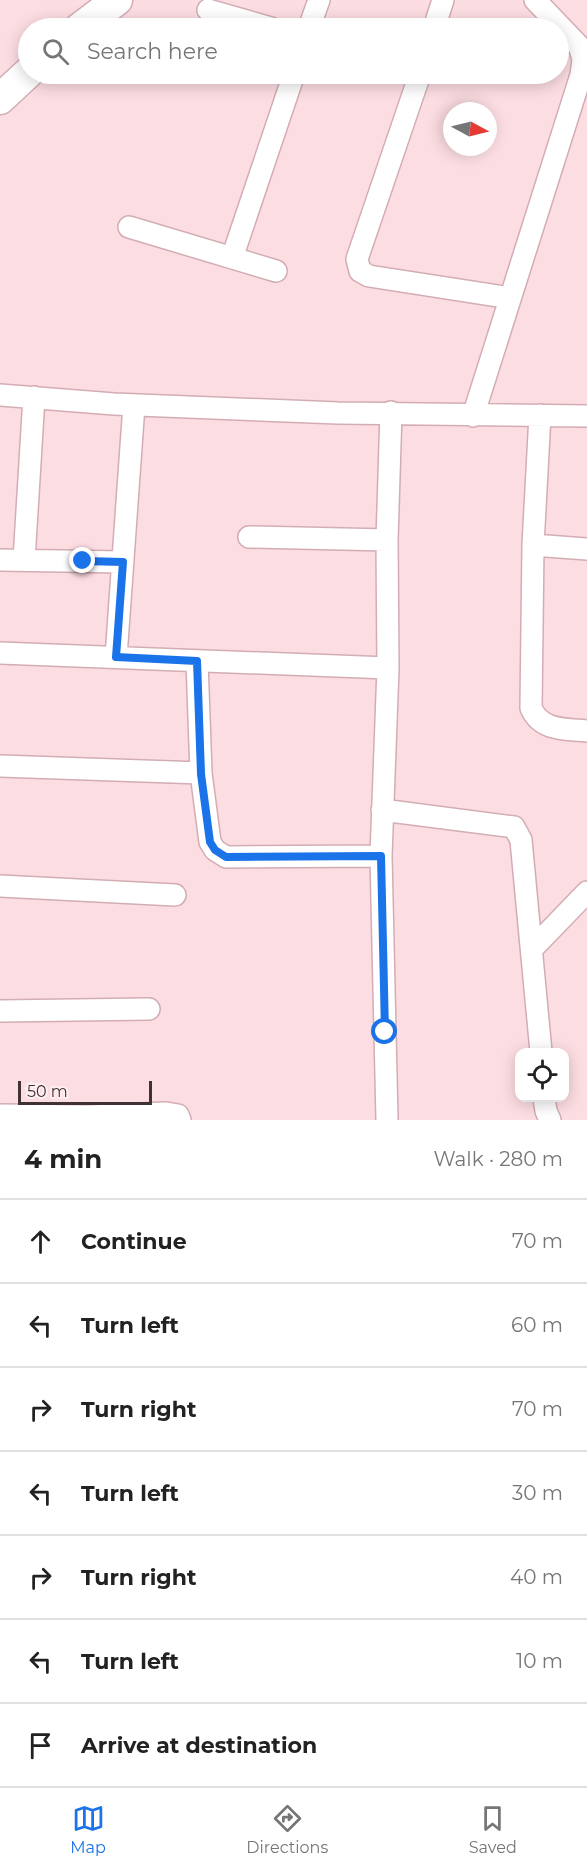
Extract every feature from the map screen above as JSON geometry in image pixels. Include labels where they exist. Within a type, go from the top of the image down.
[{"type":"main road","points":[[93,18],[117,0]]},
{"type":"main road","points":[[0,99],[18,82]]},
{"type":"street","points":[[313,18],[319,0]]},
{"type":"street","points":[[437,18],[443,0]]},
{"type":"street","points":[[535,0],[552,18]]},
{"type":"street","points":[[208,10],[236,18]]},
{"type":"street","points":[[473,416],[581,75],[583,59],[579,46],[569,36]]},
{"type":"street","points":[[232,258],[291,84]]},
{"type":"street","points":[[417,84],[357,259],[360,271],[369,276],[510,298]]},
{"type":"street","points":[[129,227],[276,271]]},
{"type":"street","points":[[0,395],[134,405],[338,413],[587,416]]},
{"type":"street","points":[[24,560],[34,397]]},
{"type":"street","points":[[116,657],[134,405]]},
{"type":"street","points":[[387,1120],[381,856],[388,669],[387,540],[391,412]]},
{"type":"street","points":[[540,415],[532,545],[531,708],[535,717],[544,725],[587,731]]},
{"type":"street","points":[[249,537],[387,540]]},
{"type":"street","points":[[532,545],[587,549]]},
{"type":"street","points":[[0,560],[123,562]]},
{"type":"street","points":[[0,653],[388,669]]},
{"type":"street","points":[[197,661],[201,774],[210,842],[215,850],[226,857],[381,856]]},
{"type":"street","points":[[0,766],[201,774]]},
{"type":"street","points":[[382,810],[514,827],[521,840],[533,948],[541,1048]]},
{"type":"street","points":[[0,886],[175,895]]},
{"type":"street","points":[[533,948],[587,892]]},
{"type":"street","points":[[0,1011],[149,1009]]},
{"type":"street","points":[[545,1102],[550,1120]]},
{"type":"street","points":[[0,1115],[86,1118],[166,1113],[177,1115],[180,1120]]},
{"type":"route","points":[[83,561],[123,562],[116,657],[197,661],[201,774],[210,842],[215,850],[226,857],[381,856],[385,1032]]}]
